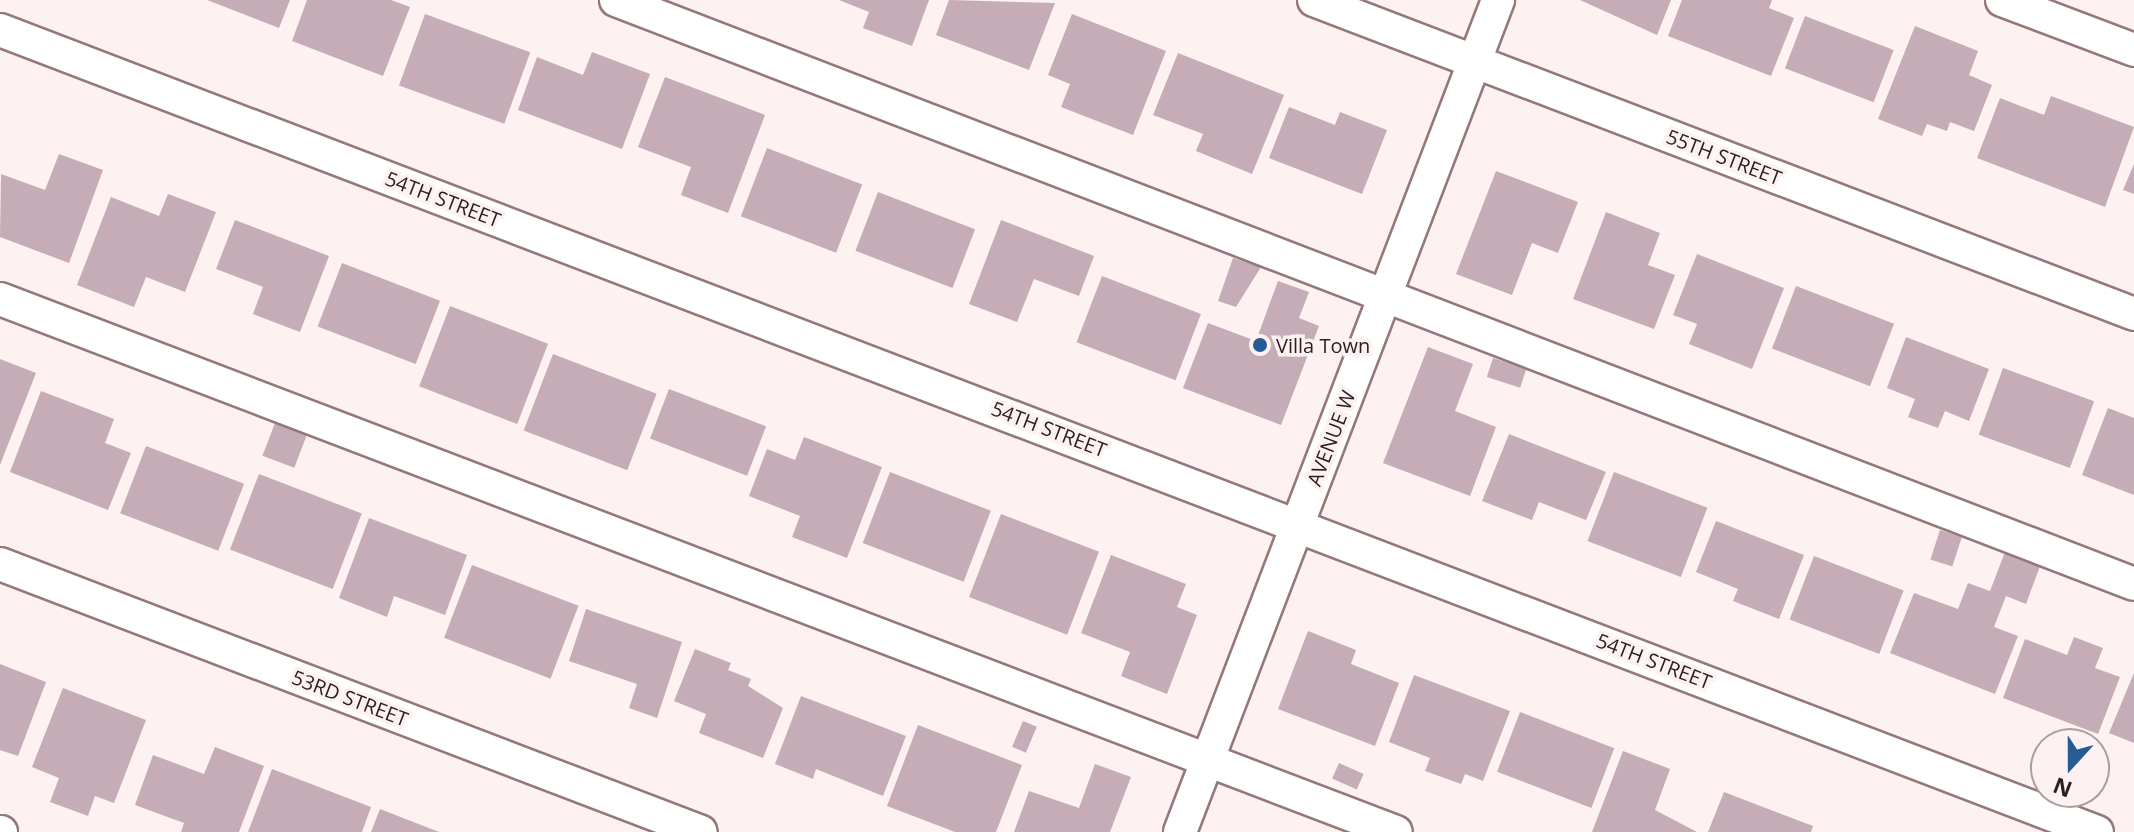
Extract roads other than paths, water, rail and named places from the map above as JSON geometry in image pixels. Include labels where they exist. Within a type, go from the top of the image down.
[{"type":"street","points":[[616,0],[2134,584]]},
{"type":"street","name":"55TH STREET","points":[[1314,0],[2134,314]]},
{"type":"street","name":"AVENUE W","points":[[1180,832],[1498,0]]},
{"type":"street","points":[[2002,0],[2134,50]]},
{"type":"street","name":"54TH STREET","points":[[0,30],[2097,832]]},
{"type":"street","points":[[0,299],[1396,832]]},
{"type":"street","name":"53RD STREET","points":[[0,564],[701,832]]},
{"type":"place","name":"Villa Town","points":[[1260,345]]}]
